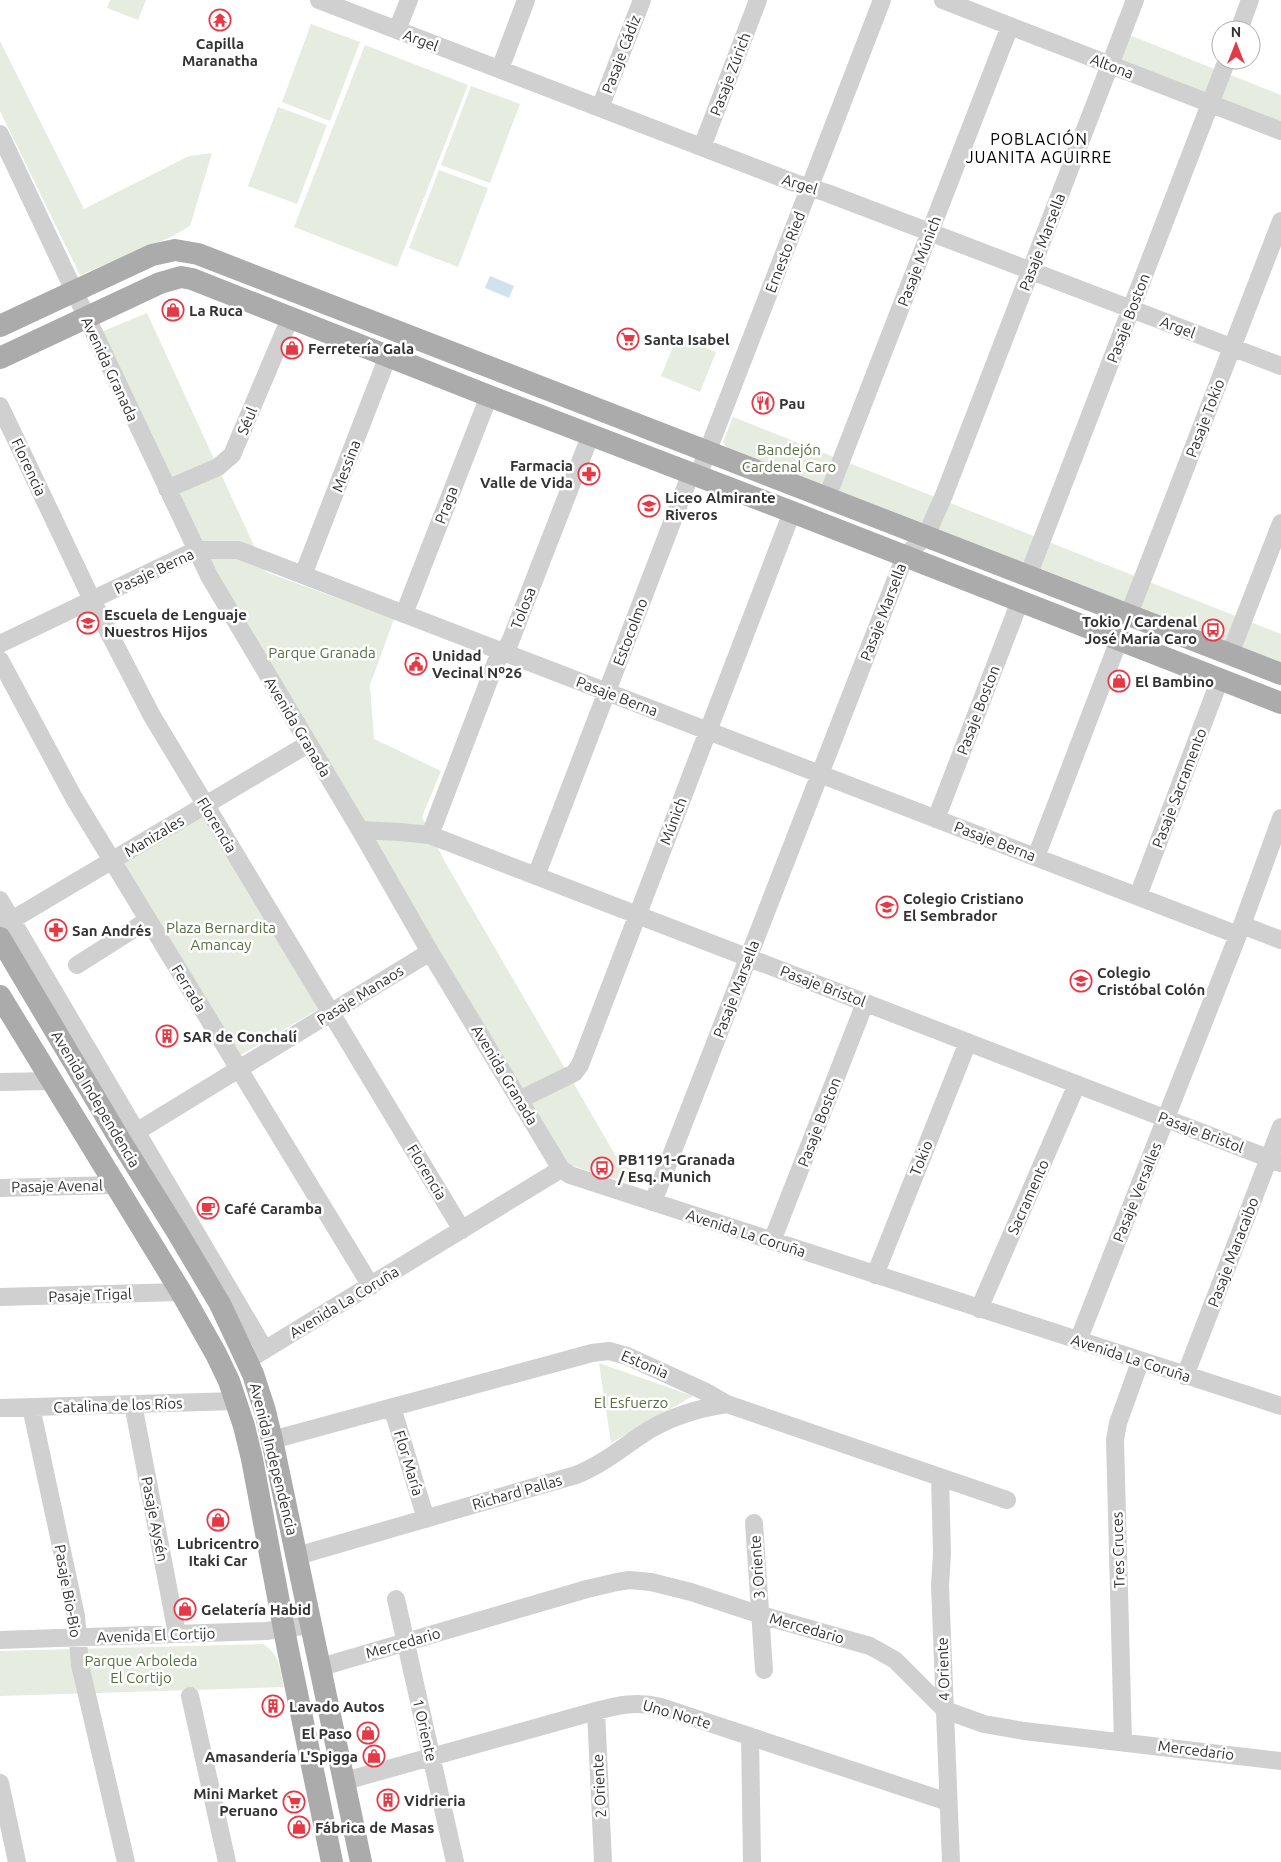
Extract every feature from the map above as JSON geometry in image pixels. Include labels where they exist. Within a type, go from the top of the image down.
[{"type":"main road","points":[[0,326],[163,251],[175,250],[198,254],[1281,674]]},
{"type":"main road","points":[[0,358],[160,283],[180,277],[192,278],[489,396],[1281,703]]},
{"type":"main road","name":"Avenida Independencia","points":[[4,928],[118,1137],[220,1304],[256,1355],[265,1411],[361,1862]]},
{"type":"main road","name":"Avenida Independencia","points":[[0,996],[180,1292],[219,1361],[236,1401],[252,1459],[284,1629],[332,1862]]},
{"type":"street","name":"Argel","points":[[319,0],[809,189],[827,193],[1281,366]]},
{"type":"street","points":[[397,30],[409,0]]},
{"type":"street","points":[[500,70],[526,0]]},
{"type":"street","name":"Pasaje Cádiz","points":[[600,108],[642,0]]},
{"type":"street","name":"Pasaje Zúrich","points":[[702,147],[758,0]]},
{"type":"street","name":"Ernesto Ried","points":[[694,474],[708,451],[882,0]]},
{"type":"street","name":"Altona","points":[[943,0],[1281,131]]},
{"type":"street","name":"Pasaje Marsella","points":[[653,1202],[905,556],[926,536],[944,495],[1135,0]]},
{"type":"street","points":[[1243,20],[1250,0]]},
{"type":"street","name":"Pasaje Múnich","points":[[827,497],[1010,26]]},
{"type":"street","name":"Pasaje Boston","points":[[1028,576],[1223,70]]},
{"type":"street","name":"Avenida Granada","points":[[0,134],[209,576],[430,952],[561,1170]]},
{"type":"street","name":"Pasaje Tokio","points":[[1129,614],[1281,221]]},
{"type":"street","name":"Séul","points":[[167,489],[218,467],[232,455],[290,318]]},
{"type":"street","name":"Messina","points":[[303,575],[388,356]]},
{"type":"street","name":"Praga","points":[[404,614],[489,396]]},
{"type":"street","name":"Florencia","points":[[0,406],[92,600],[148,708],[462,1230]]},
{"type":"street","name":"Tolosa","points":[[430,835],[496,662],[510,642],[591,434]]},
{"type":"street","name":"Estocolmo","points":[[536,876],[694,474]]},
{"type":"street","name":"Múnich","points":[[519,1100],[577,1070],[792,512]]},
{"type":"street","points":[[1230,654],[1281,523]]},
{"type":"street","name":"Pasaje Berna","points":[[0,644],[196,550],[238,550],[1138,896],[1240,930],[1281,940]]},
{"type":"street","name":"Pasaje Boston","points":[[936,819],[1020,601]]},
{"type":"street","points":[[1036,857],[1119,640]]},
{"type":"street","name":"Ferrada","points":[[0,660],[39,734],[112,861],[371,1286]]},
{"type":"street","name":"Pasaje Sacramento","points":[[1138,896],[1220,680]]},
{"type":"street","name":"Manizales","points":[[4,928],[308,744]]},
{"type":"street","name":"Pasaje Versalles","points":[[1078,1341],[1240,930],[1281,818]]},
{"type":"street","name":"Pasaje Bristol","points":[[360,830],[430,835],[1275,1161]]},
{"type":"street","name":"Avenida Independencia","points":[[0,900],[4,928],[136,1132],[256,1355]]},
{"type":"street","points":[[77,965],[148,920]]},
{"type":"street","name":"Pasaje Manaos","points":[[136,1132],[430,952]]},
{"type":"street","name":"Pasaje Boston","points":[[772,1241],[865,1003]]},
{"type":"street","name":"Tokio","points":[[875,1275],[968,1042]]},
{"type":"street","points":[[0,1082],[50,1081]]},
{"type":"street","name":"Sacramento","points":[[979,1309],[1077,1084]]},
{"type":"street","name":"Pasaje Maracaibo","points":[[1185,1376],[1275,1161],[1281,1127]]},
{"type":"street","name":"Avenida La Coruña","points":[[256,1355],[561,1170],[570,1175],[1140,1362],[1281,1406]]},
{"type":"street","name":"Pasaje Avenal","points":[[0,1188],[114,1185]]},
{"type":"street","name":"Pasaje Trigal","points":[[0,1297],[180,1292]]},
{"type":"street","name":"Estonia","points":[[272,1440],[592,1353],[609,1351],[627,1356],[706,1392],[726,1404],[1007,1500]]},
{"type":"street","name":"Tres Cruces","points":[[1123,1742],[1115,1440],[1118,1423],[1140,1362]]},
{"type":"street","name":"Catalina de los Ríos","points":[[0,1408],[236,1401]]},
{"type":"street","name":"Pasaje Aysén","points":[[133,1404],[177,1634]]},
{"type":"street","name":"Richard Pallas","points":[[297,1556],[576,1475],[600,1464],[662,1423],[695,1410],[726,1404]]},
{"type":"street","name":"Pasaje Bio-Bio","points":[[31,1407],[76,1616],[80,1665],[126,1862]]},
{"type":"street","name":"Flor María","points":[[392,1407],[426,1518]]},
{"type":"street","name":"4 Oriente","points":[[940,1477],[942,1553],[940,1586],[951,1862]]},
{"type":"street","name":"3 Oriente","points":[[754,1523],[764,1670]]},
{"type":"street","name":"Mercedario","points":[[321,1668],[588,1589],[629,1580],[651,1582],[879,1650],[902,1666],[945,1710],[974,1721],[1006,1729],[1281,1760]]},
{"type":"street","name":"1 Oriente","points":[[396,1599],[455,1862]]},
{"type":"street","name":"Avenida El Cortijo","points":[[0,1640],[266,1631],[311,1625]]},
{"type":"street","points":[[190,1696],[227,1862]]},
{"type":"street","name":"Uno Norte","points":[[345,1781],[622,1704],[648,1704],[948,1802]]},
{"type":"street","name":"2 Oriente","points":[[596,1711],[602,1862]]},
{"type":"street","points":[[750,1736],[752,1862]]},
{"type":"street","points":[[0,1783],[17,1862]]},
{"type":"green space","points":[[110,0],[146,0],[138,20],[107,8]]},
{"type":"green space","points":[[311,24],[360,42],[330,121],[282,102]]},
{"type":"green space","points":[[1127,34],[1211,68],[1211,70],[1217,70],[1207,95],[1117,60]]},
{"type":"green space","points":[[0,41],[84,209],[189,156],[212,153],[190,226],[171,237],[80,275],[0,111]]},
{"type":"green space","points":[[365,45],[468,85],[397,267],[294,227]]},
{"type":"green space","points":[[1228,74],[1281,95],[1281,123],[1219,100]]},
{"type":"green space","points":[[471,86],[520,104],[490,183],[441,165]]},
{"type":"green space","points":[[278,107],[327,125],[297,204],[248,186]]},
{"type":"green space","points":[[439,170],[488,188],[458,267],[409,248]]},
{"type":"green space","name":"Parque Granada","points":[[147,313],[266,572],[394,619],[370,685],[374,739],[441,771],[422,817],[445,862],[621,1165],[637,1171],[633,1184],[566,1164],[208,564],[101,332]]},
{"type":"green space","points":[[677,337],[716,352],[700,392],[661,376]]},
{"type":"green space","name":"Bandejón Cardenal Caro","points":[[733,417],[1281,634],[1281,667],[730,452],[723,442]]},
{"type":"green space","name":"Plaza Bernardita Amancay","points":[[203,815],[320,1008],[239,1056],[122,864]]},
{"type":"green space","name":"El Esfuerzo","points":[[599,1363],[693,1396],[611,1443]]},
{"type":"green space","name":"Parque Arboleda El Cortijo","points":[[263,1644],[276,1657],[284,1687],[0,1696],[0,1651]]},
{"type":"water","points":[[490,276],[514,286],[509,298],[485,288]]},
{"type":"place","name":"Capilla Maranatha","points":[[220,20]]},
{"type":"place","name":"La Ruca","points":[[173,310]]},
{"type":"place","name":"Santa Isabel","points":[[628,339]]},
{"type":"place","name":"Ferretería Gala","points":[[292,348]]},
{"type":"place","name":"Pau","points":[[763,403]]},
{"type":"place","name":"Farmacia Valle de Vida","points":[[589,474]]},
{"type":"place","name":"Liceo Almirante Riveros","points":[[649,506]]},
{"type":"place","name":"Escuela de Lenguaje Nuestros Hijos","points":[[88,623]]},
{"type":"place","name":"Tokio / Cardenal José María Caro","points":[[1213,630]]},
{"type":"place","name":"Unidad Vecinal Nº26","points":[[416,664]]},
{"type":"place","name":"El Bambino","points":[[1119,681]]},
{"type":"place","name":"Colegio Cristiano El Sembrador","points":[[887,907]]},
{"type":"place","name":"San Andrés","points":[[56,930]]},
{"type":"place","name":"Colegio Cristóbal Colón","points":[[1081,981]]},
{"type":"place","name":"SAR de Conchalí","points":[[167,1036]]},
{"type":"place","name":"PB1191-Granada / Esq. Munich","points":[[602,1168]]},
{"type":"place","name":"Café Caramba","points":[[208,1208]]},
{"type":"place","name":"Lubricentro Itaki Car","points":[[218,1520]]},
{"type":"place","name":"Gelatería Habid","points":[[185,1609]]},
{"type":"place","name":"Lavado Autos","points":[[273,1706]]},
{"type":"place","name":"El Paso","points":[[368,1733]]},
{"type":"place","name":"Amasandería L'Spigga","points":[[374,1756]]},
{"type":"place","name":"Vidrieria","points":[[388,1800]]},
{"type":"place","name":"Mini Market Peruano","points":[[294,1802]]},
{"type":"place","name":"Fábrica de Masas","points":[[299,1827]]},
{"type":"district","name":"POBLACIÓN JUANITA AGUIRRE","points":[[1039,148]]}]
